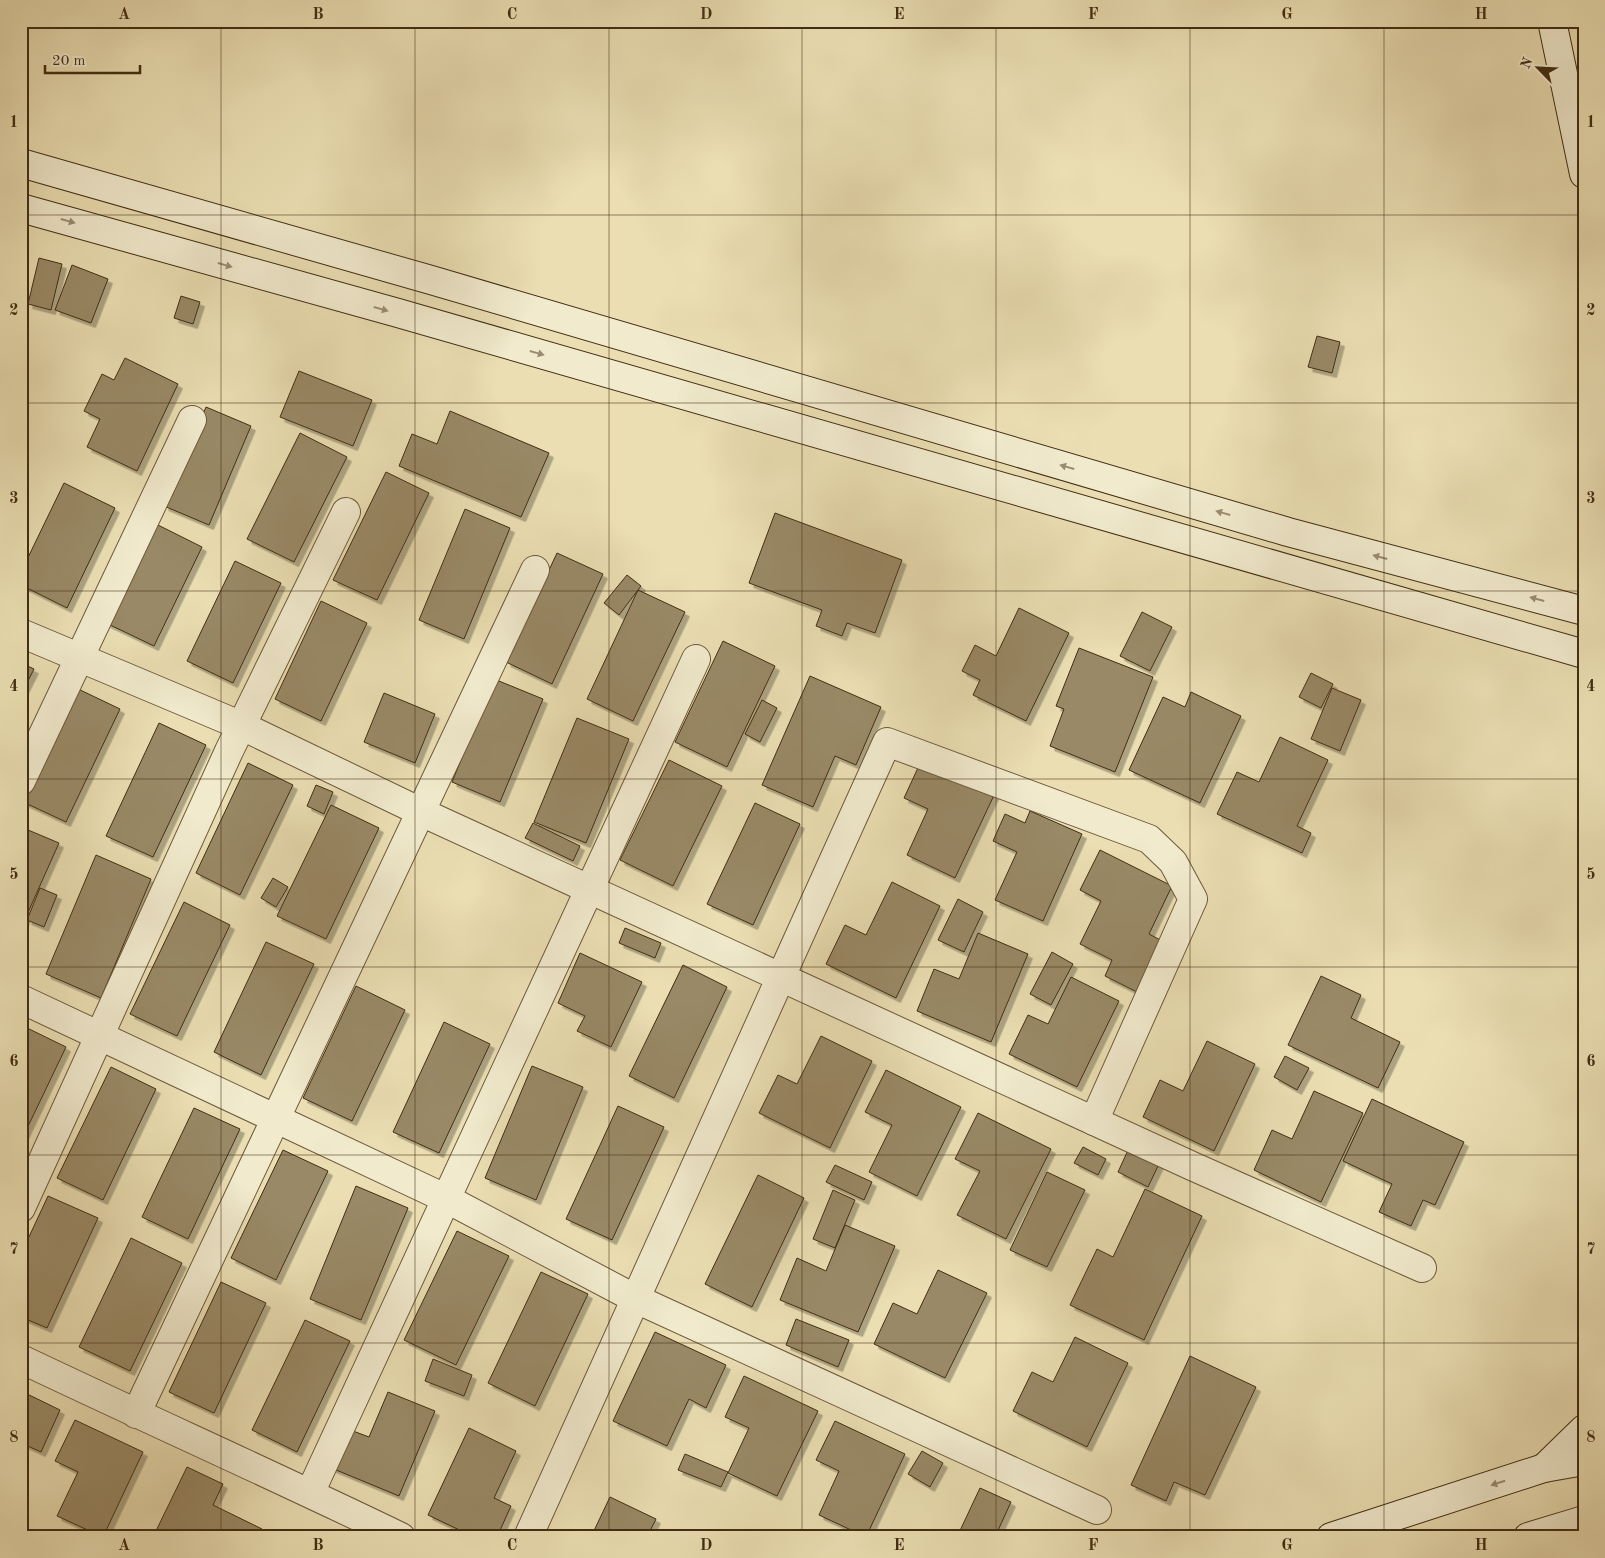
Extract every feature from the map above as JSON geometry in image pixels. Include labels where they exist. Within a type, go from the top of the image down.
[{"type":"street","points":[[1552,21],[1584,174]]},
{"type":"street","points":[[21,163],[440,283],[1279,530],[1584,611]]},
{"type":"street","points":[[21,208],[398,313],[1584,654]]},
{"type":"street","points":[[21,781],[192,420]]},
{"type":"street","points":[[21,1208],[242,726],[346,512]]},
{"type":"street","points":[[136,1414],[535,570]]},
{"type":"street","points":[[21,633],[242,726],[421,812],[780,977],[1094,1121],[1422,1268]]},
{"type":"street","points":[[310,1493],[696,659]]},
{"type":"street","points":[[528,1537],[634,1298],[887,742],[1149,839],[1173,862],[1193,899],[1094,1121]]},
{"type":"street","points":[[21,999],[447,1200],[634,1298],[1097,1510]]},
{"type":"street","points":[[21,1359],[401,1537]]},
{"type":"street","points":[[1544,1468],[1584,1429]]},
{"type":"street","points":[[1331,1537],[1544,1468],[1584,1461]]},
{"type":"street","points":[[1528,1537],[1584,1520]]},
{"type":"building","points":[[39,258],[62,264],[51,310],[28,304]]},
{"type":"building","points":[[72,265],[108,279],[91,323],[55,310]]},
{"type":"building","points":[[181,296],[200,302],[193,324],[174,318]]},
{"type":"building","points":[[1317,336],[1340,342],[1332,373],[1308,367]]},
{"type":"building","points":[[125,358],[178,384],[137,471],[87,447],[100,419],[84,411],[102,374],[114,380]]},
{"type":"building","points":[[299,371],[372,400],[353,446],[280,417]]},
{"type":"building","points":[[206,407],[251,426],[209,525],[164,506]]},
{"type":"building","points":[[450,411],[549,453],[521,517],[399,466],[412,434],[437,444]]},
{"type":"building","points":[[300,433],[347,457],[294,562],[247,539]]},
{"type":"building","points":[[386,472],[429,493],[377,600],[333,580]]},
{"type":"building","points":[[64,483],[115,508],[67,608],[21,585],[21,572]]},
{"type":"building","points":[[465,509],[510,528],[464,639],[419,620]]},
{"type":"building","points":[[775,513],[902,560],[875,633],[847,623],[842,636],[816,626],[822,610],[749,583]]},
{"type":"building","points":[[154,523],[202,547],[154,646],[106,623]]},
{"type":"building","points":[[557,553],[603,574],[552,684],[506,662]]},
{"type":"building","points":[[235,561],[281,583],[233,683],[187,661]]},
{"type":"building","points":[[627,575],[641,586],[619,615],[604,603]]},
{"type":"building","points":[[638,590],[685,612],[633,721],[587,699]]},
{"type":"building","points":[[321,601],[367,623],[321,721],[275,699]]},
{"type":"building","points":[[1019,608],[1069,633],[1026,721],[973,695],[980,680],[962,671],[975,645],[996,656]]},
{"type":"building","points":[[1142,612],[1172,627],[1150,671],[1120,656]]},
{"type":"building","points":[[723,641],[775,666],[727,767],[675,742]]},
{"type":"building","points":[[1079,648],[1153,677],[1115,772],[1050,746],[1064,709],[1056,706]]},
{"type":"building","points":[[21,663],[34,669],[21,695]]},
{"type":"building","points":[[1311,673],[1333,684],[1321,708],[1299,697]]},
{"type":"building","points":[[810,676],[881,707],[856,765],[835,756],[813,807],[762,785]]},
{"type":"building","points":[[494,679],[543,699],[500,802],[452,782]]},
{"type":"building","points":[[74,687],[120,709],[66,822],[21,801],[21,798]]},
{"type":"building","points":[[1332,688],[1361,700],[1340,751],[1311,739]]},
{"type":"building","points":[[1191,692],[1241,716],[1200,803],[1129,770],[1163,697],[1185,707]]},
{"type":"building","points":[[384,693],[435,714],[415,763],[364,742]]},
{"type":"building","points":[[762,700],[777,708],[760,742],[745,734]]},
{"type":"building","points":[[577,718],[629,739],[586,843],[534,822]]},
{"type":"building","points":[[159,723],[206,745],[153,857],[106,836]]},
{"type":"building","points":[[1280,737],[1328,760],[1297,826],[1311,833],[1302,853],[1217,814],[1237,772],[1259,782]]},
{"type":"building","points":[[923,757],[996,791],[955,878],[907,855],[928,809],[904,798]]},
{"type":"building","points":[[669,760],[722,786],[673,886],[620,860]]},
{"type":"building","points":[[248,763],[293,785],[240,895],[196,873]]},
{"type":"building","points":[[316,785],[333,792],[324,814],[307,806]]},
{"type":"building","points":[[755,803],[800,824],[753,925],[707,904]]},
{"type":"building","points":[[331,805],[379,828],[326,939],[277,916]]},
{"type":"building","points":[[1030,811],[1082,834],[1043,921],[995,900],[1017,852],[993,841],[1005,814],[1025,823]]},
{"type":"building","points":[[533,823],[580,846],[573,861],[525,838]]},
{"type":"building","points":[[21,827],[59,843],[21,928]]},
{"type":"building","points":[[1100,850],[1172,886],[1149,934],[1166,943],[1141,994],[1105,976],[1112,960],[1080,944],[1101,901],[1080,890]]},
{"type":"building","points":[[96,855],[151,879],[101,998],[46,974]]},
{"type":"building","points":[[273,878],[288,887],[276,907],[261,898]]},
{"type":"building","points":[[892,882],[940,906],[896,998],[826,964],[845,925],[866,935]]},
{"type":"building","points":[[40,888],[57,895],[44,927],[27,920]]},
{"type":"building","points":[[958,899],[983,912],[964,952],[938,940]]},
{"type":"building","points":[[184,902],[230,925],[177,1036],[130,1014]]},
{"type":"building","points":[[625,928],[661,943],[655,958],[619,943]]},
{"type":"building","points":[[978,933],[1028,954],[991,1042],[917,1011],[934,969],[959,979]]},
{"type":"building","points":[[266,942],[314,964],[261,1075],[214,1052]]},
{"type":"building","points":[[1052,952],[1073,964],[1051,1005],[1030,994]]},
{"type":"building","points":[[580,953],[642,982],[611,1047],[577,1031],[585,1016],[558,1003]]},
{"type":"building","points":[[683,965],[727,987],[674,1098],[629,1076]]},
{"type":"building","points":[[1321,976],[1361,995],[1351,1018],[1400,1042],[1378,1088],[1288,1045]]},
{"type":"building","points":[[1071,977],[1119,1001],[1077,1087],[1009,1054],[1028,1015],[1048,1024]]},
{"type":"building","points":[[356,986],[405,1010],[352,1121],[303,1098]]},
{"type":"building","points":[[444,1022],[490,1044],[439,1153],[393,1132]]},
{"type":"building","points":[[21,1025],[66,1047],[21,1141]]},
{"type":"building","points":[[821,1036],[872,1061],[830,1148],[759,1113],[778,1075],[797,1084]]},
{"type":"building","points":[[1207,1041],[1255,1064],[1214,1151],[1143,1117],[1160,1080],[1183,1091]]},
{"type":"building","points":[[1285,1056],[1309,1068],[1297,1090],[1274,1077]]},
{"type":"building","points":[[532,1066],[583,1087],[536,1200],[485,1178]]},
{"type":"building","points":[[111,1067],[156,1089],[103,1200],[57,1178]]},
{"type":"building","points":[[886,1070],[961,1107],[917,1196],[869,1172],[892,1125],[865,1112]]},
{"type":"building","points":[[1314,1091],[1363,1113],[1321,1202],[1254,1170],[1272,1130],[1292,1139]]},
{"type":"building","points":[[1372,1099],[1464,1142],[1435,1205],[1423,1200],[1411,1226],[1379,1212],[1392,1184],[1343,1161]]},
{"type":"building","points":[[618,1106],[664,1127],[612,1240],[566,1219]]},
{"type":"building","points":[[194,1108],[240,1129],[188,1239],[142,1217]]},
{"type":"building","points":[[978,1113],[1051,1149],[1006,1239],[957,1215],[980,1171],[955,1159]]},
{"type":"building","points":[[1083,1147],[1106,1159],[1098,1175],[1074,1163]]},
{"type":"building","points":[[1129,1148],[1159,1164],[1148,1187],[1118,1172]]},
{"type":"building","points":[[283,1150],[328,1171],[276,1280],[231,1258]]},
{"type":"building","points":[[835,1165],[872,1182],[864,1200],[826,1182]]},
{"type":"building","points":[[1047,1172],[1085,1190],[1047,1267],[1010,1250]]},
{"type":"building","points":[[758,1175],[804,1198],[752,1307],[705,1284]]},
{"type":"building","points":[[356,1186],[408,1208],[361,1320],[310,1299]]},
{"type":"building","points":[[1145,1189],[1202,1216],[1144,1340],[1070,1305],[1097,1249],[1113,1257]]},
{"type":"building","points":[[833,1190],[855,1200],[835,1248],[813,1239]]},
{"type":"building","points":[[48,1196],[98,1218],[47,1328],[21,1317],[21,1254]]},
{"type":"building","points":[[845,1225],[895,1246],[858,1332],[780,1300],[797,1258],[826,1271]]},
{"type":"building","points":[[457,1231],[509,1256],[456,1365],[404,1340]]},
{"type":"building","points":[[131,1238],[182,1263],[130,1371],[79,1347]]},
{"type":"building","points":[[938,1270],[987,1293],[945,1378],[874,1344],[893,1303],[917,1314]]},
{"type":"building","points":[[541,1272],[588,1294],[535,1406],[488,1383]]},
{"type":"building","points":[[221,1282],[266,1303],[214,1413],[169,1392]]},
{"type":"building","points":[[796,1319],[849,1340],[838,1367],[786,1345]]},
{"type":"building","points":[[305,1320],[350,1341],[297,1452],[252,1430]]},
{"type":"building","points":[[655,1332],[726,1365],[706,1408],[689,1399],[667,1446],[613,1421]]},
{"type":"building","points":[[1075,1337],[1128,1363],[1087,1447],[1013,1411],[1032,1372],[1053,1382]]},
{"type":"building","points":[[1190,1356],[1256,1387],[1205,1495],[1174,1482],[1166,1501],[1131,1485]]},
{"type":"building","points":[[433,1359],[472,1375],[464,1396],[425,1381]]},
{"type":"building","points":[[744,1376],[818,1411],[777,1496],[728,1473],[749,1428],[725,1417]]},
{"type":"building","points":[[21,1391],[60,1410],[41,1452],[21,1443]]},
{"type":"building","points":[[388,1392],[435,1411],[399,1496],[329,1467],[345,1428],[369,1437]]},
{"type":"building","points":[[75,1420],[143,1452],[103,1537],[57,1516],[78,1472],[55,1461]]},
{"type":"building","points":[[835,1421],[905,1454],[866,1537],[819,1515],[839,1471],[816,1460]]},
{"type":"building","points":[[469,1428],[516,1451],[494,1498],[511,1506],[497,1537],[474,1537],[428,1515]]},
{"type":"building","points":[[922,1451],[943,1463],[930,1487],[908,1474]]},
{"type":"building","points":[[685,1454],[728,1472],[721,1487],[678,1470]]},
{"type":"building","points":[[187,1467],[223,1484],[213,1505],[262,1529],[258,1537],[157,1537],[154,1535]]},
{"type":"building","points":[[980,1488],[1011,1502],[995,1537],[957,1537]]},
{"type":"building","points":[[610,1497],[656,1519],[647,1537],[591,1537]]}]
